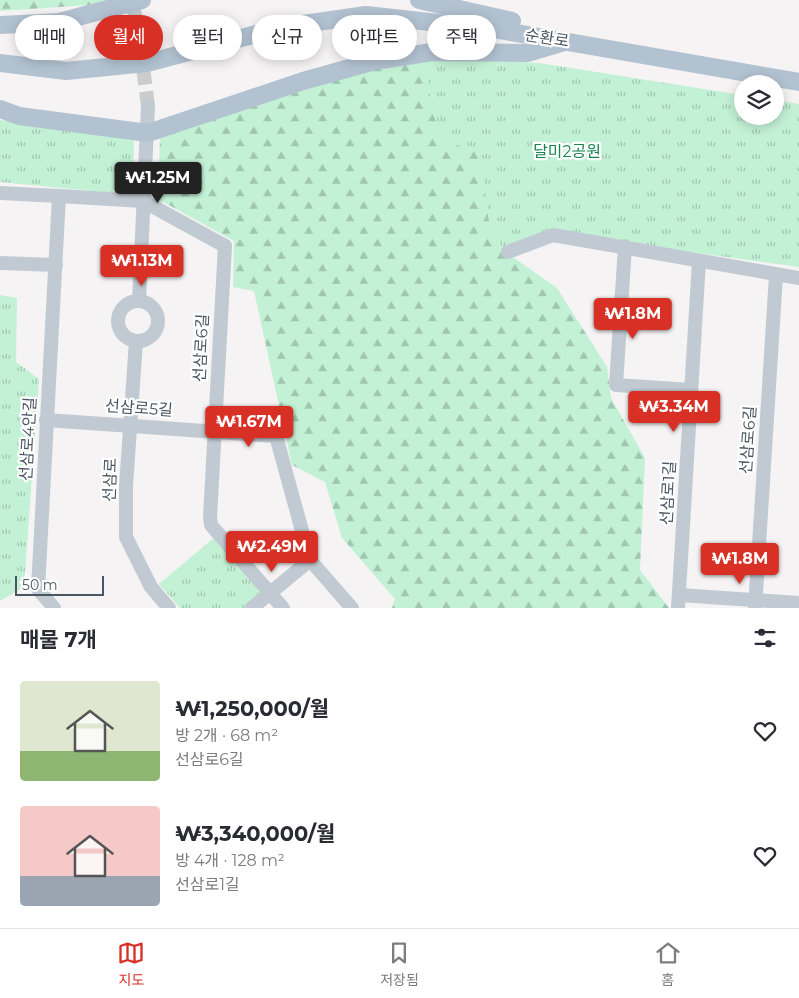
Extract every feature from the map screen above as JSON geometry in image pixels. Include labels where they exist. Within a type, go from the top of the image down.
[{"type":"main road","points":[[419,0],[548,30],[566,41]]},
{"type":"main road","points":[[0,25],[59,22],[137,1]]},
{"type":"main road","name":"순환로","points":[[0,63],[66,71],[148,63],[283,27],[366,15],[493,29],[799,82]]},
{"type":"main road","points":[[0,109],[19,116],[148,133],[303,81],[375,61],[432,52],[527,53],[566,41]]},
{"type":"street","points":[[137,1],[138,15]]},
{"type":"street","points":[[139,301],[148,106]]},
{"type":"street","points":[[0,193],[143,201]]},
{"type":"street","name":"선삼로4안길","points":[[54,608],[38,589],[59,196]]},
{"type":"street","name":"선삼로6길","points":[[143,201],[224,246],[210,517],[212,525],[282,608]]},
{"type":"street","points":[[508,252],[553,235],[625,246],[799,278]]},
{"type":"street","points":[[625,246],[616,384],[691,390]]},
{"type":"street","name":"선삼로1길","points":[[678,602],[699,261]]},
{"type":"street","points":[[0,263],[56,266]]},
{"type":"street","name":"선삼로6길","points":[[755,604],[776,275]]},
{"type":"street","points":[[139,301],[151,305],[158,316],[159,322],[154,334],[143,341],[136,341],[124,336],[120,330],[118,316],[126,305],[139,301]]},
{"type":"street","name":"선삼로","points":[[136,341],[126,486],[126,537],[151,587],[169,608]]},
{"type":"street","name":"선삼로5길","points":[[46,420],[276,436],[310,560],[352,608]]},
{"type":"street","points":[[252,608],[310,560]]},
{"type":"street","points":[[678,602],[799,603]]},
{"type":"green space","points":[[0,0],[113,0],[90,5],[0,11]]},
{"type":"green space","points":[[426,57],[446,141],[481,153],[489,221],[504,251],[557,288],[607,367],[611,398],[645,458],[640,570],[669,608],[392,608],[395,599],[342,538],[325,482],[292,465],[254,291],[233,287],[234,241],[158,199],[160,138],[300,89]]},
{"type":"green space","name":"달미2공원","points":[[426,57],[427,60],[539,63],[734,94],[734,125],[784,125],[784,102],[799,104],[799,267],[551,233],[504,251],[489,221],[480,153],[446,141],[432,113]]},
{"type":"green space","points":[[0,120],[134,140],[133,195],[0,182]]},
{"type":"green space","points":[[0,295],[17,298],[16,362],[39,379],[24,587],[0,601]]},
{"type":"green space","points":[[215,537],[256,585],[259,593],[255,601],[247,608],[180,608],[159,584]]},
{"type":"tunnel","points":[[142,60],[148,106]]}]
